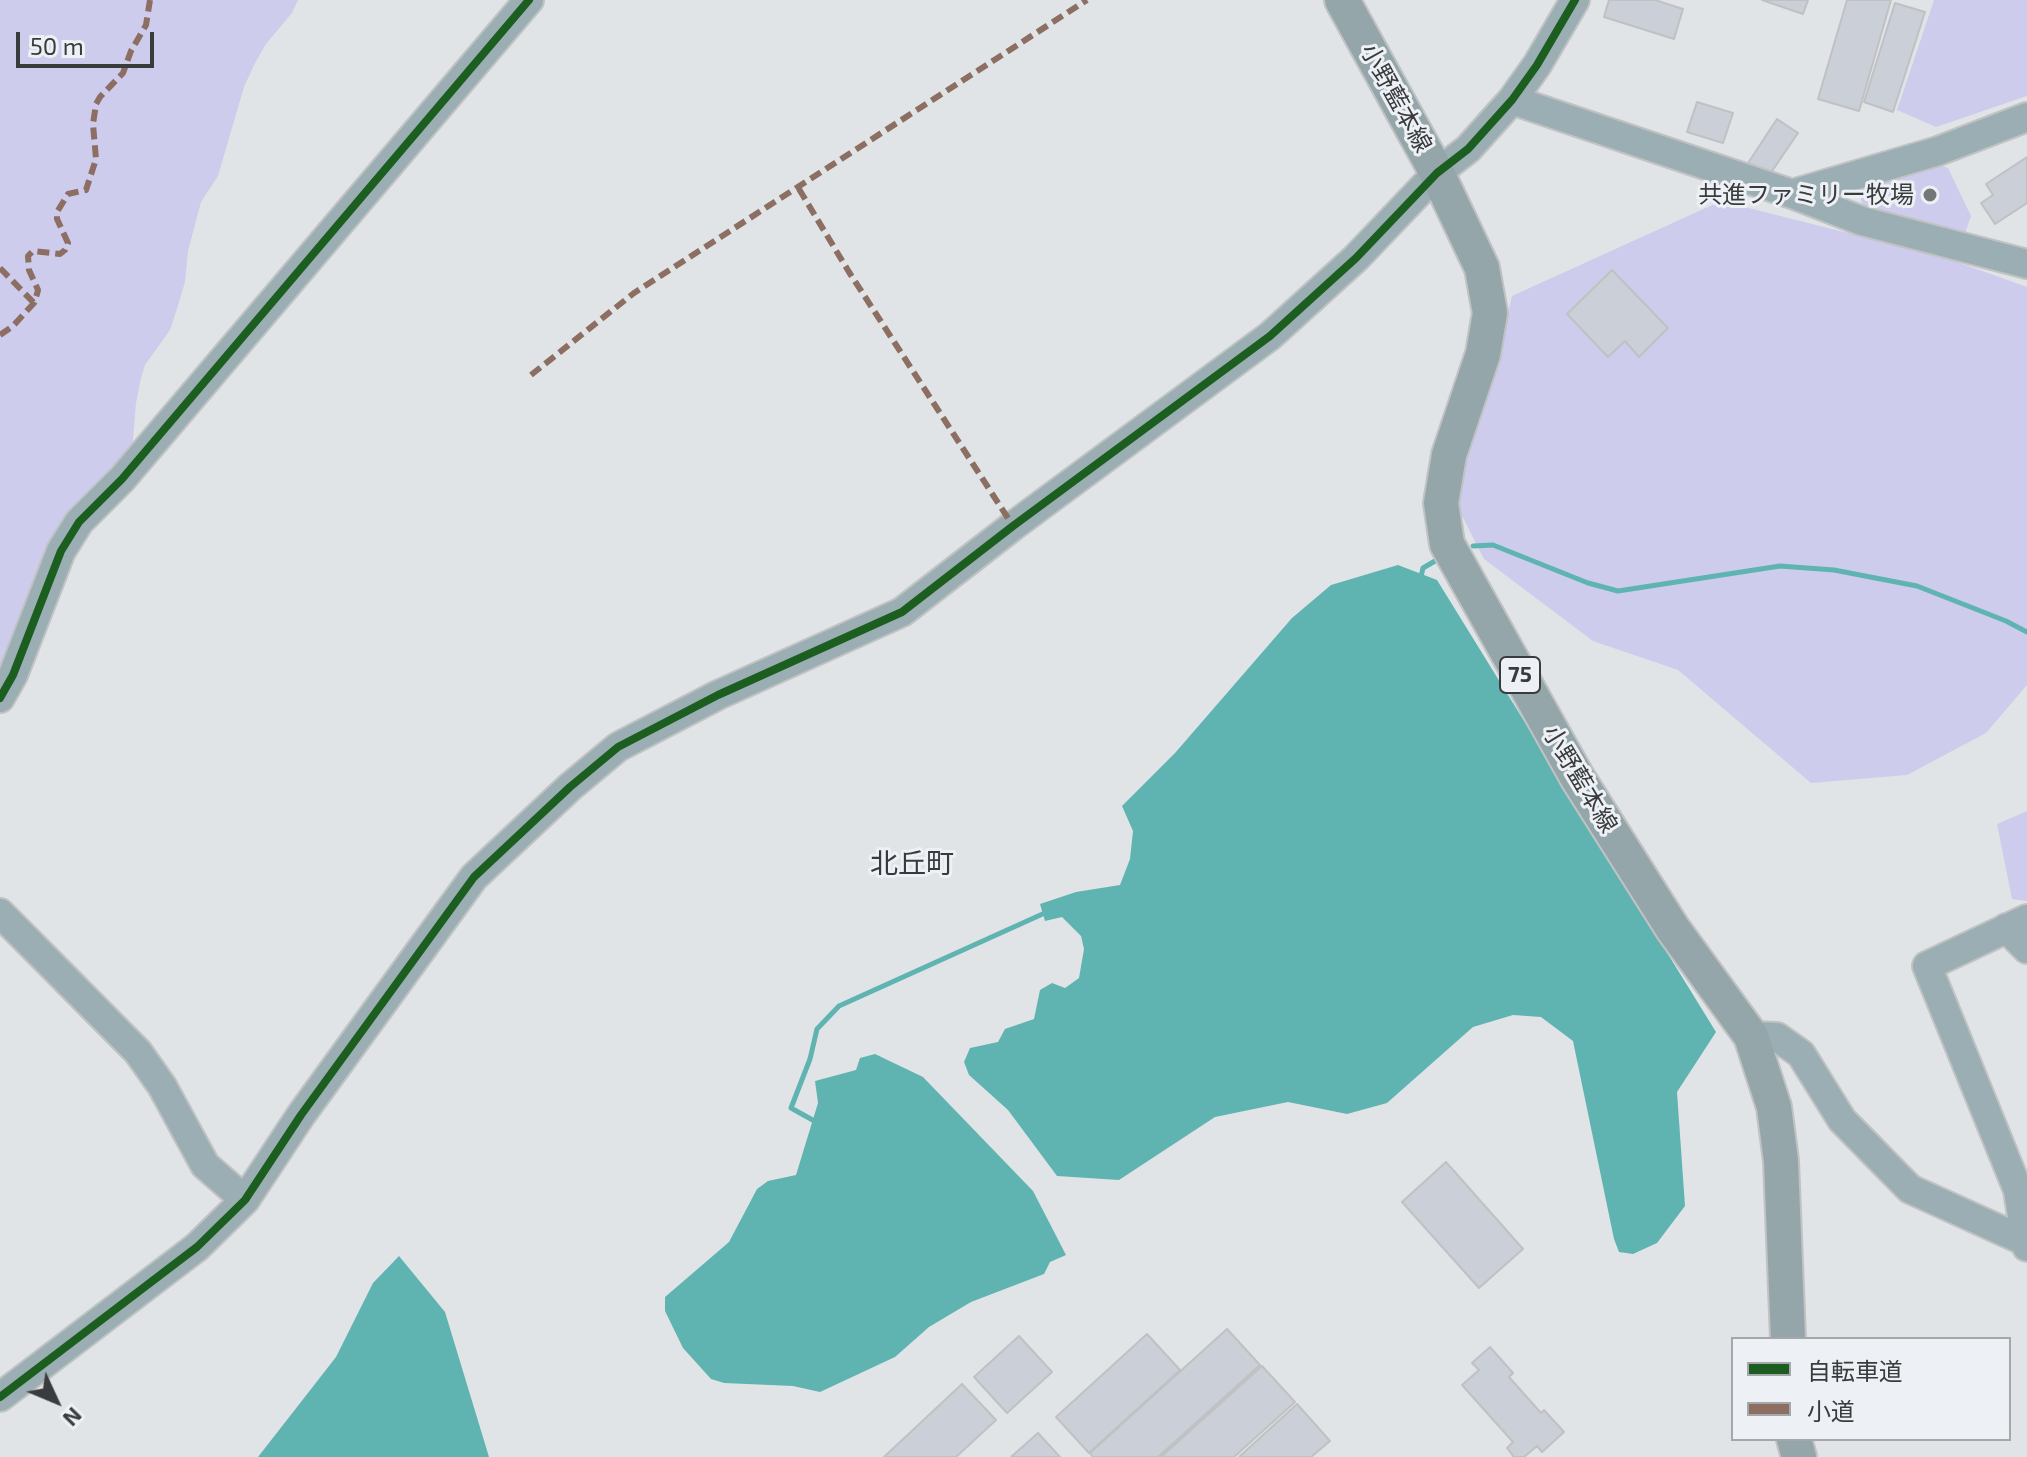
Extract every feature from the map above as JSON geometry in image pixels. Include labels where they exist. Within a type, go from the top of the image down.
[{"type":"main road","name":"小野藍本線","points":[[1342,0],[1437,173],[1482,268],[1490,313],[1483,354],[1449,455],[1441,503],[1447,544],[1577,777],[1673,929],[1751,1036],[1774,1107],[1781,1161],[1788,1337]]},
{"type":"street","points":[[0,698],[13,675],[61,551],[79,522],[122,479],[529,0]]},
{"type":"street","points":[[0,1397],[197,1247],[245,1200],[301,1115],[474,877],[570,787],[618,747],[718,695],[902,612],[1270,336],[1356,258],[1437,173],[1468,149],[1512,100],[1537,65],[1575,0]]},
{"type":"street","points":[[1512,100],[1792,194],[1862,221],[2027,264]]},
{"type":"street","points":[[1792,194],[1938,151],[2027,117]]},
{"type":"street","points":[[0,913],[138,1052],[162,1086],[205,1165],[245,1200]]},
{"type":"street","points":[[2027,967],[2019,934],[1927,966],[2018,1190],[2027,1243]]},
{"type":"street","points":[[1751,1036],[1777,1037],[1801,1054],[1842,1120],[1910,1189],[2027,1243]]},
{"type":"shaded area","points":[[0,0],[298,0],[255,63],[244,87],[218,176],[201,202],[188,251],[185,282],[170,330],[145,365],[141,378],[132,451],[0,685]]},
{"type":"shaded area","points":[[1934,0],[2027,0],[2027,96],[1936,127],[1897,110]]},
{"type":"shaded area","points":[[1937,164],[1948,168],[1971,216],[1964,236],[1864,213],[1857,181]]},
{"type":"shaded area","points":[[1721,201],[1943,257],[2027,287],[2027,685],[1986,733],[1907,775],[1811,783],[1678,670],[1593,641],[1484,559],[1454,500],[1489,392],[1512,296]]},
{"type":"shaded area","points":[[1398,565],[1437,580],[1716,1032],[1677,1092],[1685,1206],[1657,1243],[1633,1254],[1619,1252],[1614,1239],[1573,1041],[1541,1017],[1513,1015],[1473,1027],[1387,1103],[1347,1114],[1288,1102],[1215,1117],[1119,1180],[1057,1176],[1008,1110],[969,1075],[964,1062],[970,1048],[998,1042],[1005,1029],[1034,1019],[1040,990],[1052,983],[1065,988],[1079,978],[1084,949],[1081,936],[1062,917],[1045,921],[1040,904],[1076,892],[1120,885],[1130,859],[1133,831],[1122,806],[1175,753],[1292,618],[1331,585]]},
{"type":"shaded area","points":[[2027,811],[2027,901],[2012,899],[1997,824]]},
{"type":"shaded area","points":[[875,1054],[923,1077],[1033,1191],[1066,1255],[1050,1262],[1044,1274],[971,1302],[929,1327],[895,1357],[820,1392],[793,1386],[724,1383],[711,1379],[683,1348],[665,1311],[665,1297],[729,1242],[757,1189],[768,1181],[796,1175],[818,1103],[815,1081],[856,1070],[860,1058]]},
{"type":"shaded area","points":[[399,1256],[445,1312],[489,1457],[258,1457],[336,1357],[373,1283]]},
{"type":"building","points":[[1609,0],[1655,0],[1683,9],[1674,39],[1604,17]]},
{"type":"building","points":[[1762,0],[1808,0],[1803,14]]},
{"type":"building","points":[[1847,0],[1891,0],[1859,111],[1818,99]]},
{"type":"building","points":[[1895,3],[1925,12],[1893,112],[1864,102]]},
{"type":"building","points":[[1697,102],[1733,113],[1723,143],[1687,132]]},
{"type":"building","points":[[1777,119],[1798,133],[1768,177],[1748,163]]},
{"type":"building","points":[[2027,157],[2027,203],[1995,224],[1981,203],[1993,195],[1986,184]]},
{"type":"building","points":[[1612,270],[1668,328],[1639,357],[1625,341],[1608,357],[1567,314]]},
{"type":"building","points":[[1446,1162],[1523,1249],[1479,1288],[1402,1202]]},
{"type":"building","points":[[1227,1329],[1260,1365],[1158,1457],[1093,1457],[1090,1453]]},
{"type":"building","points":[[1147,1334],[1180,1370],[1089,1453],[1056,1417]]},
{"type":"building","points":[[1019,1336],[1052,1372],[1007,1413],[974,1377]]},
{"type":"building","points":[[1490,1347],[1513,1373],[1509,1377],[1541,1413],[1544,1410],[1564,1432],[1542,1452],[1537,1446],[1524,1457],[1514,1457],[1507,1448],[1513,1442],[1462,1385],[1479,1370],[1472,1363]]},
{"type":"building","points":[[1262,1366],[1295,1402],[1234,1457],[1161,1457]]},
{"type":"building","points":[[962,1384],[996,1420],[956,1457],[884,1457]]},
{"type":"building","points":[[1297,1404],[1330,1441],[1311,1457],[1239,1457]]},
{"type":"building","points":[[1038,1433],[1060,1457],[1011,1457]]},
{"type":"waterway","points":[[1473,546],[1493,545],[1588,583],[1618,591],[1780,566],[1834,570],[1917,586],[2027,632]]},
{"type":"waterway","points":[[1421,577],[1423,568],[1435,561]]},
{"type":"waterway","points":[[818,1123],[791,1108],[810,1059],[817,1029],[839,1006],[1047,912]]},
{"type":"marked path","points":[[0,335],[34,303],[38,290],[29,270],[28,256],[33,251],[60,254],[65,250],[68,243],[57,212],[68,194],[86,190],[96,159],[93,124],[96,104],[123,73],[146,25],[150,0]]},
{"type":"marked path","points":[[531,375],[634,293],[1087,0]]},
{"type":"marked path","points":[[799,189],[1013,526]]},
{"type":"marked path","points":[[0,268],[34,303]]},
{"type":"cycle path","points":[[0,698],[13,675],[61,551],[79,522],[122,479],[529,0]]},
{"type":"cycle path","points":[[0,1397],[197,1247],[245,1200],[301,1115],[474,877],[570,787],[618,747],[718,695],[902,612],[1270,336],[1356,258],[1437,173],[1468,149],[1512,100],[1537,65],[1575,0]]},
{"type":"place","name":"共進ファミリー牧場","points":[[1930,195]]},
{"type":"district","name":"北丘町","points":[[912,864]]}]
